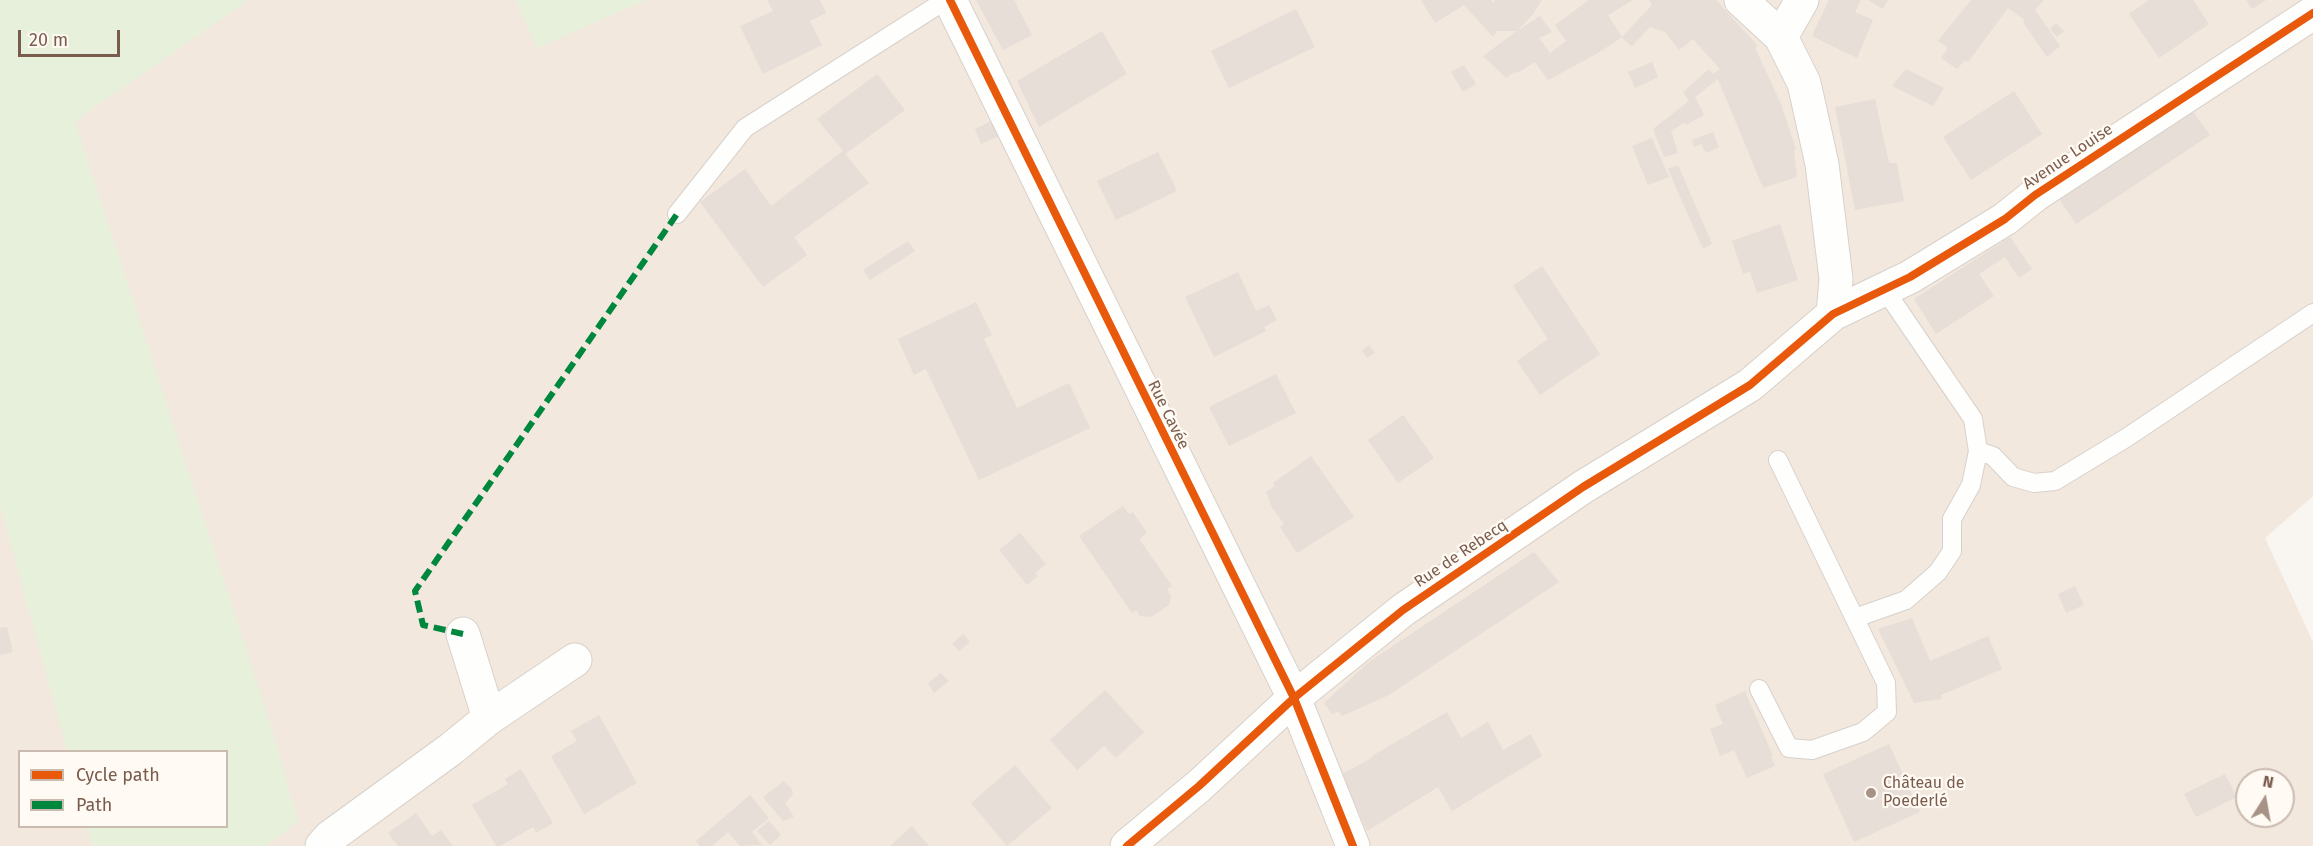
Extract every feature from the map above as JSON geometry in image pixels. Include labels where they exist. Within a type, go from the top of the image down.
[{"type":"street","name":"Rue Cavée","points":[[948,0],[1294,698],[1353,846]]},
{"type":"street","points":[[1741,0],[1781,37],[1804,83],[1822,164],[1836,279],[1833,314]]},
{"type":"street","points":[[1781,37],[1803,0]]},
{"type":"street","name":"Avenue Louise","points":[[1833,314],[1885,290],[2005,219],[2035,195],[2313,13]]},
{"type":"street","name":"Rue de Rebecq","points":[[1127,846],[1199,786],[1294,698],[1402,610],[1583,487],[1750,385],[1833,314]]},
{"type":"street","points":[[463,634],[489,718]]},
{"type":"street","points":[[322,846],[330,837],[451,749],[489,718],[576,660]]},
{"type":"lane","points":[[677,214],[745,128],[948,0]]},
{"type":"lane","points":[[1855,618],[1906,600],[1938,572],[1952,551],[1952,519],[1971,485],[1978,452],[1973,418],[1885,290]]},
{"type":"lane","points":[[1978,452],[1993,456],[2013,477],[2034,483],[2055,481],[2126,438],[2313,312]]},
{"type":"lane","points":[[1759,689],[1789,748],[1812,750],[1863,732],[1887,712],[1886,683],[1778,460]]},
{"type":"shaded area","points":[[0,0],[2313,0],[2313,496],[2265,538],[2313,642],[2313,846],[0,846]]},
{"type":"green space","points":[[0,0],[249,0],[75,121],[272,729],[298,822],[266,846],[92,846],[87,828],[228,828],[228,750],[67,750],[0,505]]},
{"type":"green space","points":[[515,0],[646,0],[537,48]]},
{"type":"building","points":[[767,0],[820,0],[826,13],[810,21],[822,45],[763,74],[740,26],[773,11]]},
{"type":"building","points":[[976,0],[1014,0],[1032,35],[1003,50]]},
{"type":"building","points":[[1421,0],[1491,0],[1493,3],[1495,0],[1542,0],[1517,31],[1497,31],[1493,37],[1464,5],[1435,23]]},
{"type":"building","points":[[1589,0],[1633,0],[1608,15],[1622,37],[1548,80],[1535,62],[1506,78],[1483,56],[1540,16],[1552,32],[1539,38],[1550,53],[1566,41],[1555,25]]},
{"type":"building","points":[[1649,0],[1716,0],[1758,46],[1755,48],[1781,104],[1796,149],[1794,150],[1797,177],[1763,188],[1718,79],[1695,97],[1704,115],[1671,131],[1678,153],[1664,157],[1653,129],[1689,101],[1683,92],[1709,69],[1713,74],[1720,69],[1693,39],[1679,50],[1665,32],[1650,27],[1632,46],[1623,39],[1622,37],[1652,5]]},
{"type":"building","points":[[1829,0],[1861,0],[1855,12],[1873,20],[1857,58],[1812,36]]},
{"type":"building","points":[[1868,0],[1888,0],[1883,9]]},
{"type":"building","points":[[1971,0],[2044,0],[2035,10],[2060,46],[2047,57],[2023,22],[2025,20],[2008,8],[1968,62],[1965,60],[1957,69],[1941,58],[1948,48],[1938,41]]},
{"type":"building","points":[[2149,0],[2193,0],[2209,24],[2159,58],[2129,14]]},
{"type":"building","points":[[2246,0],[2266,0],[2252,9]]},
{"type":"building","points":[[1296,9],[1315,47],[1229,88],[1211,51]]},
{"type":"building","points":[[2056,23],[2064,31],[2057,37],[2050,29]]},
{"type":"building","points":[[1102,31],[1127,74],[1039,127],[1017,81]]},
{"type":"building","points":[[1652,62],[1658,77],[1635,88],[1628,72]]},
{"type":"building","points":[[1464,65],[1476,84],[1463,92],[1451,72]]},
{"type":"building","points":[[1906,69],[1944,88],[1933,106],[1892,86]]},
{"type":"building","points":[[877,74],[905,110],[845,154],[869,183],[794,237],[807,255],[763,287],[700,202],[745,169],[771,206],[843,151],[817,119]]},
{"type":"building","points":[[2014,91],[2042,134],[1971,180],[1943,137]]},
{"type":"building","points":[[1875,99],[1889,163],[1897,163],[1904,201],[1855,210],[1835,107]]},
{"type":"building","points":[[2193,112],[2210,135],[2076,224],[2060,200]]},
{"type":"building","points":[[995,119],[1003,134],[981,144],[975,129]]},
{"type":"building","points":[[1713,132],[1719,147],[1706,153],[1701,144],[1694,147],[1692,140]]},
{"type":"building","points":[[1652,138],[1669,177],[1648,185],[1632,146]]},
{"type":"building","points":[[1158,152],[1177,191],[1116,220],[1097,181]]},
{"type":"building","points":[[1678,165],[1712,244],[1703,249],[1668,169]]},
{"type":"building","points":[[1780,224],[1798,280],[1757,293],[1750,271],[1743,274],[1732,241]]},
{"type":"building","points":[[2010,237],[2032,269],[2019,278],[2005,257],[1979,274],[1994,296],[1936,334],[1914,299]]},
{"type":"building","points":[[908,241],[915,251],[870,280],[863,270]]},
{"type":"building","points":[[1542,266],[1600,354],[1540,395],[1517,361],[1548,339],[1513,286]]},
{"type":"building","points":[[1238,272],[1256,311],[1269,305],[1277,320],[1264,327],[1266,331],[1214,357],[1185,297]]},
{"type":"building","points":[[976,302],[992,335],[984,339],[1017,408],[1069,383],[1090,428],[979,480],[926,369],[914,375],[898,339]]},
{"type":"building","points":[[1369,345],[1375,353],[1367,358],[1362,350]]},
{"type":"building","points":[[1276,374],[1296,413],[1229,446],[1209,407]]},
{"type":"building","points":[[1403,415],[1434,458],[1398,483],[1368,440]]},
{"type":"building","points":[[1311,456],[1354,517],[1297,553],[1280,527],[1284,524],[1271,506],[1266,492],[1275,486],[1273,483]]},
{"type":"building","points":[[1123,506],[1129,514],[1133,512],[1147,533],[1139,539],[1172,586],[1167,589],[1171,596],[1169,605],[1151,617],[1140,616],[1136,610],[1132,613],[1079,536]]},
{"type":"building","points":[[1020,533],[1046,564],[1035,573],[1038,576],[1027,585],[999,550]]},
{"type":"building","points":[[1534,552],[1559,582],[1389,695],[1342,716],[1338,711],[1332,714],[1324,703],[1369,662]]},
{"type":"building","points":[[2075,586],[2084,605],[2066,613],[2058,594]]},
{"type":"building","points":[[1912,618],[1930,661],[1988,636],[2002,669],[1941,695],[1941,699],[1914,703],[1878,629]]},
{"type":"building","points":[[7,627],[13,652],[0,655],[0,628]]},
{"type":"building","points":[[963,634],[970,642],[959,651],[952,644]]},
{"type":"building","points":[[941,673],[949,681],[934,693],[928,683]]},
{"type":"building","points":[[1105,690],[1144,732],[1116,758],[1104,746],[1077,770],[1050,740]]},
{"type":"building","points":[[1745,691],[1773,756],[1771,757],[1775,766],[1747,778],[1734,750],[1720,756],[1710,729],[1723,724],[1715,705]]},
{"type":"building","points":[[1447,712],[1461,738],[1488,722],[1503,750],[1531,734],[1542,756],[1452,811],[1438,787],[1367,831],[1342,774]]},
{"type":"building","points":[[599,715],[637,783],[584,814],[551,756],[577,741],[571,731]]},
{"type":"building","name":"Château de Poederlé","points":[[1889,744],[1920,812],[1854,842],[1823,774]]},
{"type":"building","points":[[1015,765],[1052,808],[1007,846],[971,803]]},
{"type":"building","points":[[521,769],[553,823],[536,833],[533,827],[500,846],[496,846],[472,805],[508,784],[505,779]]},
{"type":"building","points":[[2225,774],[2235,793],[2235,798],[2196,817],[2184,794]]},
{"type":"building","points":[[784,781],[793,794],[785,803],[794,817],[783,821],[763,797]]},
{"type":"building","points":[[750,795],[769,818],[752,832],[762,845],[740,846],[728,832],[712,846],[700,846],[696,841]]},
{"type":"building","points":[[416,813],[432,836],[441,830],[453,846],[398,846],[388,833]]},
{"type":"building","points":[[769,821],[781,835],[770,845],[757,831]]},
{"type":"building","points":[[912,826],[929,846],[890,846]]},
{"type":"marked path","points":[[463,634],[423,625],[415,591],[677,214]]},
{"type":"cycle path","points":[[950,0],[1294,698],[1353,846]]},
{"type":"cycle path","points":[[1127,846],[1199,786],[1294,698],[1403,610],[1583,487],[1750,385],[1833,314],[1910,277],[2005,219],[2035,195],[2313,13]]},
{"type":"place","name":"Château de Poederlé","points":[[1871,793]]}]
